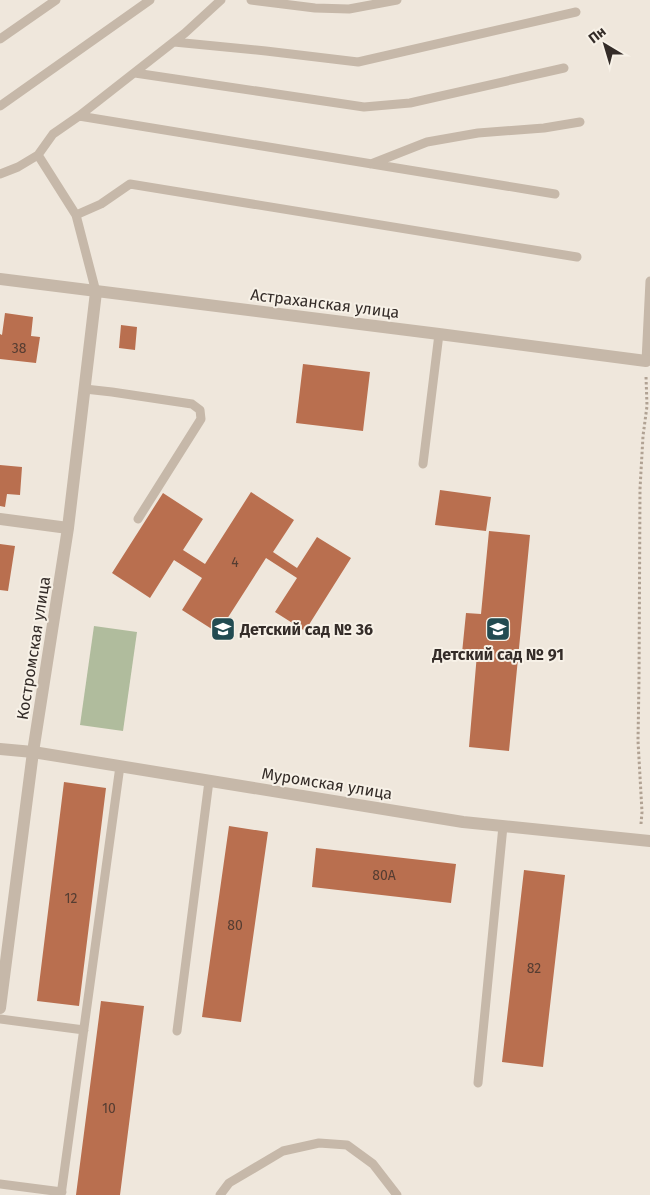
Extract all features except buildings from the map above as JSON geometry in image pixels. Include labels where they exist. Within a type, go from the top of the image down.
[{"type":"street","name":"Астраханская улица","points":[[0,280],[646,361]]},
{"type":"street","name":"Костромская улица","points":[[0,1008],[33,752],[68,528],[96,292]]},
{"type":"street","points":[[0,519],[68,528]]},
{"type":"street","name":"Муромская улица","points":[[0,749],[33,752],[463,822],[645,840]]},
{"type":"lane","points":[[0,39],[56,0]]},
{"type":"lane","points":[[0,106],[150,0]]},
{"type":"lane","points":[[0,174],[18,167],[38,155],[54,134],[174,42],[221,0]]},
{"type":"lane","points":[[251,0],[314,8],[340,9],[397,0]]},
{"type":"lane","points":[[174,42],[358,62],[576,12]]},
{"type":"lane","points":[[134,72],[364,107],[410,103],[564,68]]},
{"type":"lane","points":[[78,116],[555,194]]},
{"type":"lane","points":[[370,164],[427,142],[478,133],[544,128],[580,122]]},
{"type":"lane","points":[[38,155],[76,215],[96,292]]},
{"type":"lane","points":[[76,215],[101,204],[130,184],[576,257]]},
{"type":"lane","points":[[646,361],[650,281]]},
{"type":"lane","points":[[423,464],[439,334]]},
{"type":"lane","points":[[85,389],[192,404],[200,410],[200,419],[138,519]]},
{"type":"lane","points":[[0,1184],[62,1193],[120,766]]},
{"type":"lane","points":[[177,1031],[209,781]]},
{"type":"lane","points":[[478,1083],[503,826]]},
{"type":"lane","points":[[0,1019],[84,1030]]},
{"type":"lane","points":[[220,1195],[229,1183],[283,1151],[319,1143],[347,1146],[373,1164],[397,1195]]},
{"type":"path","points":[[645,840],[638,741],[640,679],[640,489],[647,406],[646,361]]},
{"type":"green space","points":[[94,626],[137,632],[123,731],[80,725]]},
{"type":"place","name":"Детский сад № 36","points":[[223,629]]},
{"type":"place","name":"Детский сад № 91","points":[[498,629]]}]
